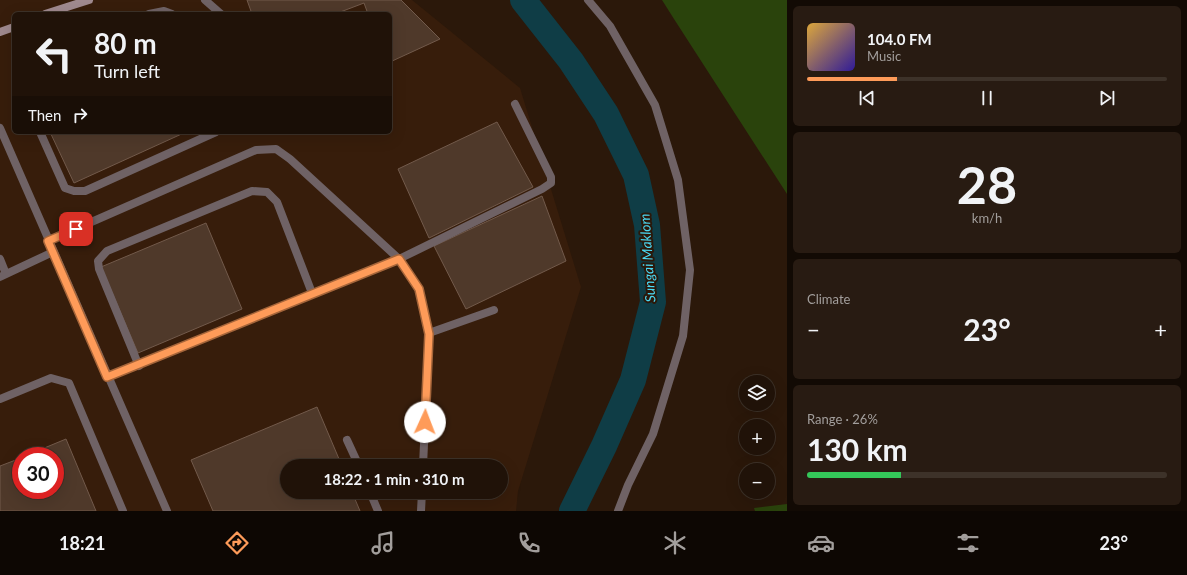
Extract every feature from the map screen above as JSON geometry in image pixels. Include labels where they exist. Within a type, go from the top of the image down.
[{"type":"main road","points":[[51,12],[89,0]]},
{"type":"main road","points":[[0,32],[12,27]]},
{"type":"street","points":[[205,0],[219,12]]},
{"type":"street","points":[[588,0],[610,26],[655,105],[678,180],[690,270],[680,343],[653,434],[618,511]]},
{"type":"street","points":[[107,377],[139,366],[312,293],[399,259],[542,189],[551,183],[551,177],[515,104]]},
{"type":"street","points":[[0,128],[107,377],[167,511]]},
{"type":"street","points":[[41,134],[65,188],[74,191],[85,191],[212,134]]},
{"type":"street","points":[[48,241],[256,150],[276,149],[290,159],[399,259],[419,289],[429,334],[423,459]]},
{"type":"street","points":[[139,366],[99,269],[98,261],[107,251],[252,191],[267,192],[277,202],[312,293]]},
{"type":"street","points":[[0,259],[3,276],[53,252]]},
{"type":"street","points":[[429,334],[494,310]]},
{"type":"street","points":[[0,399],[51,378],[69,383],[123,511]]},
{"type":"street","points":[[347,440],[356,459]]},
{"type":"street","points":[[373,499],[378,511]]},
{"type":"street","points":[[421,511],[422,499]]},
{"type":"shaded area","points":[[0,0],[412,0],[520,88],[581,287],[518,491],[516,511],[0,511]]},
{"type":"green space","points":[[662,0],[787,0],[787,194],[674,19]]},
{"type":"green space","points":[[787,504],[787,511],[755,511],[754,508]]},
{"type":"building","points":[[247,0],[401,0],[440,39],[392,61],[392,12],[367,12],[364,3],[340,12],[251,12]]},
{"type":"building","points":[[497,122],[533,187],[429,238],[398,169]]},
{"type":"building","points":[[51,134],[182,134],[74,183]]},
{"type":"building","points":[[542,196],[566,261],[466,309],[434,246]]},
{"type":"building","points":[[206,223],[242,309],[138,353],[101,267]]},
{"type":"building","points":[[317,407],[339,459],[280,459],[280,499],[355,499],[360,511],[213,511],[191,460]]},
{"type":"building","points":[[66,439],[96,511],[0,511],[0,466],[12,461],[12,499],[64,499],[64,447],[47,447]]},
{"type":"waterway","name":"Sungai Maklom","points":[[523,0],[571,61],[606,114],[636,175],[647,225],[653,302],[633,380],[604,446],[572,511]]},
{"type":"route","points":[[76,229],[48,241],[107,377],[139,366],[312,293],[399,259],[419,289],[429,334],[425,422]]}]
